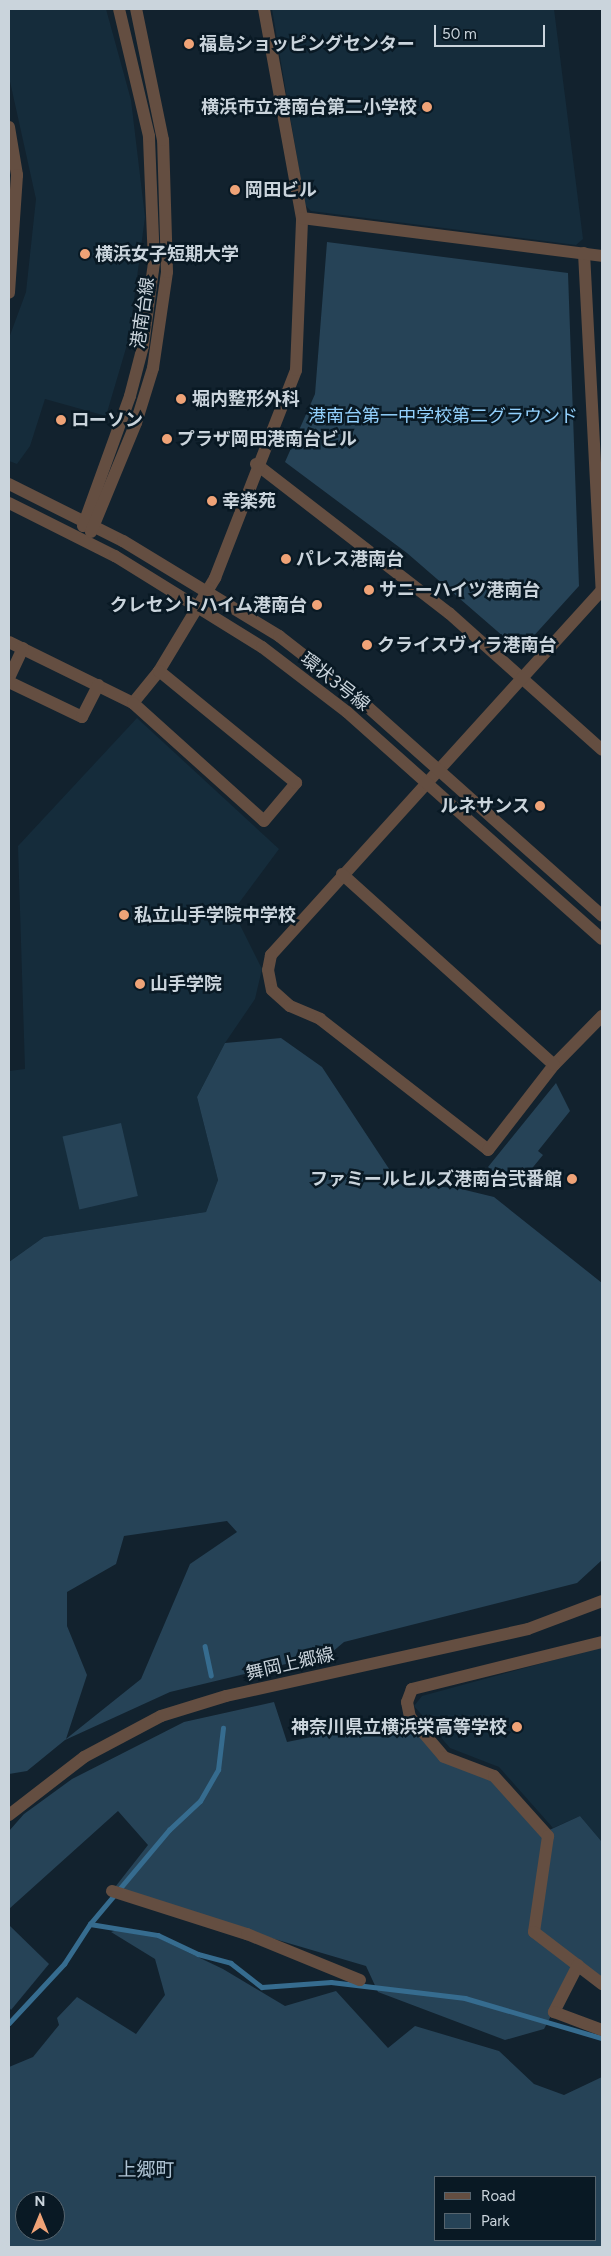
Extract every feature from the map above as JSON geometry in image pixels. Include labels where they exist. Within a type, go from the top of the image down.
[{"type":"street","name":"港南台線","points":[[82,519],[130,396],[143,346],[154,263],[149,136],[119,9]]},
{"type":"street","name":"港南台線","points":[[96,527],[152,368],[167,272],[163,140],[136,9]]},
{"type":"street","points":[[133,704],[159,671],[208,590],[256,464],[284,408],[296,370],[302,218],[264,9]]},
{"type":"street","points":[[9,127],[17,175],[9,293]]},
{"type":"street","points":[[302,218],[602,256]]},
{"type":"street","points":[[584,253],[597,383],[602,592],[342,874],[271,955],[272,990],[290,1006],[320,1019],[488,1150],[554,1065],[602,1016]]},
{"type":"street","points":[[256,464],[376,555],[524,678],[602,750]]},
{"type":"street","name":"環状3号線","points":[[9,484],[82,519],[208,590],[279,636],[344,686],[602,916]]},
{"type":"street","name":"環状3号線","points":[[9,503],[84,539],[200,606],[347,712],[602,940]]},
{"type":"street","points":[[82,519],[84,539]]},
{"type":"street","points":[[84,539],[96,527]]},
{"type":"street","points":[[9,642],[133,704],[264,821],[296,783],[159,671]]},
{"type":"street","points":[[9,678],[23,648]]},
{"type":"street","points":[[9,682],[82,717],[98,685]]},
{"type":"street","points":[[342,874],[554,1065]]},
{"type":"street","name":"舞岡上郷線","points":[[9,1815],[84,1757],[161,1716],[226,1696],[528,1629],[602,1601]]},
{"type":"street","points":[[602,1642],[412,1689],[407,1702],[410,1717],[444,1757],[494,1776],[548,1836],[534,1932],[602,1984]]},
{"type":"street","points":[[112,1891],[247,1934],[360,1980]]},
{"type":"street","points":[[578,1965],[554,2012],[602,2030]]},
{"type":"shaded area","name":"横浜女子短期大学","points":[[9,9],[106,9],[131,100],[145,217],[129,338],[106,416],[45,399],[30,446],[17,464],[9,461],[9,338],[26,292],[36,199],[9,77]]},
{"type":"shaded area","name":"横浜市立港南台第二小学校","points":[[272,9],[554,9],[583,239],[576,245],[311,211],[305,205]]},
{"type":"shaded area","name":"山手学院","points":[[137,718],[279,849],[233,911],[262,969],[255,999],[225,1043],[197,1097],[218,1180],[206,1212],[44,1237],[9,1262],[9,1071],[25,1069],[18,846]]},
{"type":"shaded area","name":"神奈川県立横浜栄高等学校","points":[[602,1647],[602,1842],[580,1816],[553,1828],[499,1767],[450,1748],[414,1706],[422,1696]]},
{"type":"green space","name":"港南台第一中学校第二グラウンド","points":[[327,242],[568,273],[579,586],[520,651],[407,553],[285,462],[315,394]]},
{"type":"green space","points":[[281,1038],[322,1067],[399,1184],[457,1188],[494,1197],[602,1283],[602,1560],[577,1583],[344,1642],[331,1653],[170,1692],[65,1740],[27,1771],[9,1774],[9,1262],[44,1237],[206,1212],[218,1180],[197,1097],[225,1043]],"holes":[[[227,1521],[237,1532],[190,1564],[141,1679],[66,1739],[87,1675],[67,1626],[67,1592],[116,1564],[124,1536]]]},
{"type":"green space","points":[[556,1083],[570,1111],[538,1151],[543,1155],[515,1189],[488,1167]]},
{"type":"green space","points":[[121,1123],[138,1196],[79,1210],[63,1136]]},
{"type":"green space","points":[[274,1702],[287,1742],[410,1717],[444,1757],[494,1776],[545,1832],[580,1816],[602,1842],[602,1984],[578,1965],[544,2029],[505,2040],[378,1992],[366,1966],[112,1891],[148,1845],[118,1811],[9,1909],[9,1831],[24,1814],[72,1779],[184,1722]]},
{"type":"green space","points":[[9,1925],[49,1964],[11,2010],[9,2007]]},
{"type":"green space","points":[[120,1929],[156,1937],[223,1969],[285,2006],[336,1991],[388,2048],[415,2026],[499,2051],[534,2084],[564,2095],[602,2077],[602,2247],[9,2247],[9,2067],[33,2057],[59,2025],[57,2018],[77,1997],[136,2034],[165,1995],[155,1959],[111,1932]]},
{"type":"waterway","points":[[205,1646],[211,1675]]},
{"type":"waterway","points":[[90,1924],[169,1830],[200,1801],[218,1770],[223,1728]]},
{"type":"waterway","points":[[9,2023],[64,1964],[90,1924],[158,1935],[198,1954],[231,1963],[262,1987],[331,1982],[465,1998],[602,2038]]},
{"type":"place","name":"福島ショッピングセンター","points":[[189,44]]},
{"type":"place","name":"横浜市立港南台第二小学校","points":[[427,107]]},
{"type":"place","name":"岡田ビル","points":[[235,190]]},
{"type":"place","name":"横浜女子短期大学","points":[[85,254]]},
{"type":"place","name":"堀内整形外科","points":[[181,399]]},
{"type":"place","name":"ローソン","points":[[61,420]]},
{"type":"place","name":"プラザ岡田港南台ビル","points":[[167,439]]},
{"type":"place","name":"幸楽苑","points":[[212,501]]},
{"type":"place","name":"パレス港南台","points":[[286,559]]},
{"type":"place","name":"サニーハイツ港南台","points":[[369,590]]},
{"type":"place","name":"クレセントハイム港南台","points":[[317,605]]},
{"type":"place","name":"クライスヴィラ港南台","points":[[367,645]]},
{"type":"place","name":"ルネサンス","points":[[540,806]]},
{"type":"place","name":"私立山手学院中学校","points":[[124,915]]},
{"type":"place","name":"山手学院","points":[[140,984]]},
{"type":"place","name":"ファミールヒルズ港南台弐番館","points":[[572,1179]]},
{"type":"place","name":"神奈川県立横浜栄高等学校","points":[[517,1727]]},
{"type":"district","name":"上郷町","points":[[146,2170]]}]
